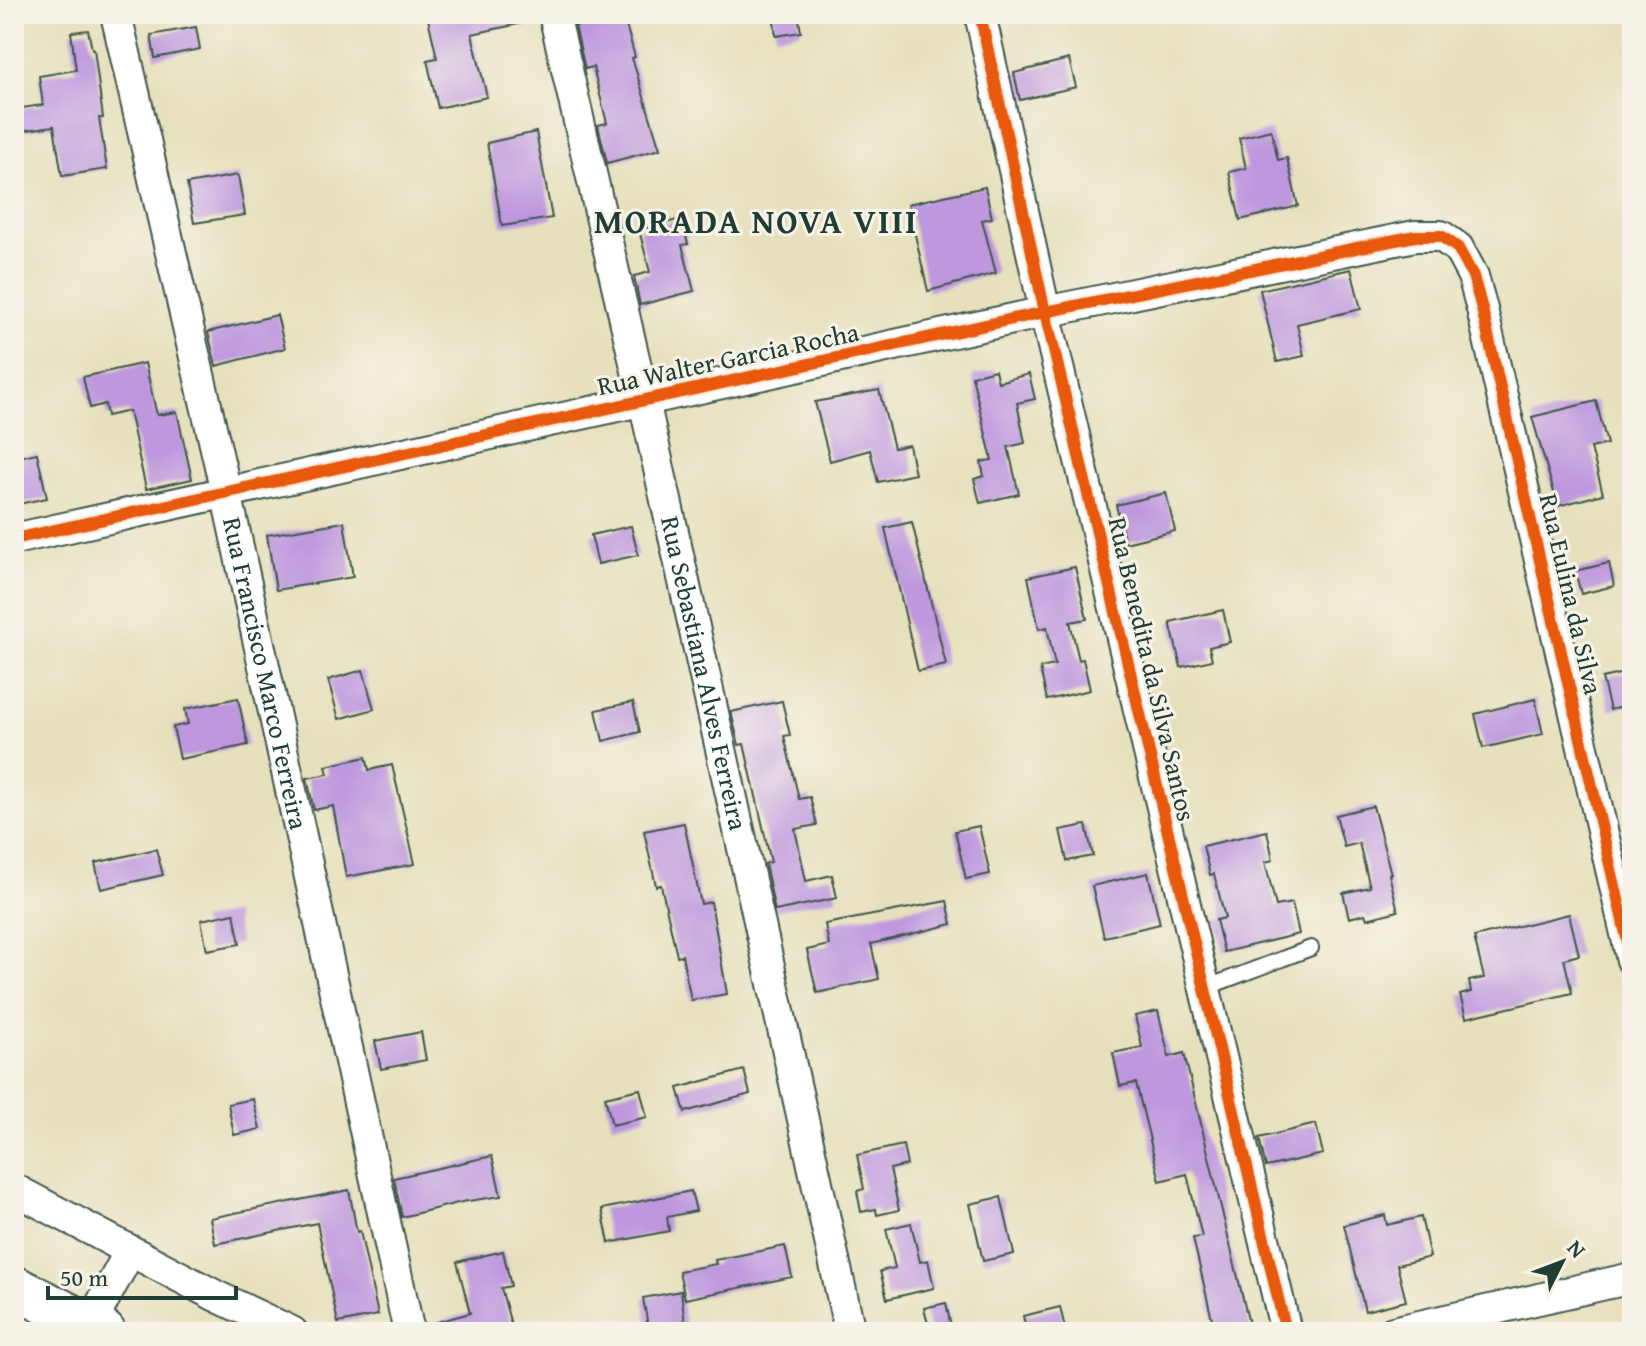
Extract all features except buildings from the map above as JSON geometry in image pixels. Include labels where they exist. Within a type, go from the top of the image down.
[{"type":"street","name":"Rua Francisco Marco Ferreira","points":[[116,14],[226,492],[409,1332]]},
{"type":"street","name":"Rua Sebastiana Alves Ferreira","points":[[554,14],[644,401],[850,1332]]},
{"type":"street","name":"Rua Benedita da Silva Santos","points":[[980,14],[1045,312],[1286,1332]]},
{"type":"street","name":"Rua Walter Garcia Rocha","points":[[14,539],[1045,312],[1269,268],[1399,238],[1441,236],[1452,243]]},
{"type":"street","name":"Rua Eulina da Silva","points":[[1452,243],[1462,253],[1473,276],[1489,338],[1632,960]]},
{"type":"street","points":[[14,1189],[292,1332]]},
{"type":"street","points":[[14,1287],[97,1329],[130,1251]]},
{"type":"street","points":[[1393,1332],[1632,1278]]},
{"type":"lane","points":[[1205,988],[1311,948]]},
{"type":"cycle path","points":[[980,14],[1045,312],[1286,1332]]},
{"type":"cycle path","points":[[14,539],[1045,312],[1415,236],[1441,236],[1458,248],[1473,276],[1482,309],[1632,960]]},
{"type":"district","name":"MORADA NOVA VIII","points":[[756,221]]}]
